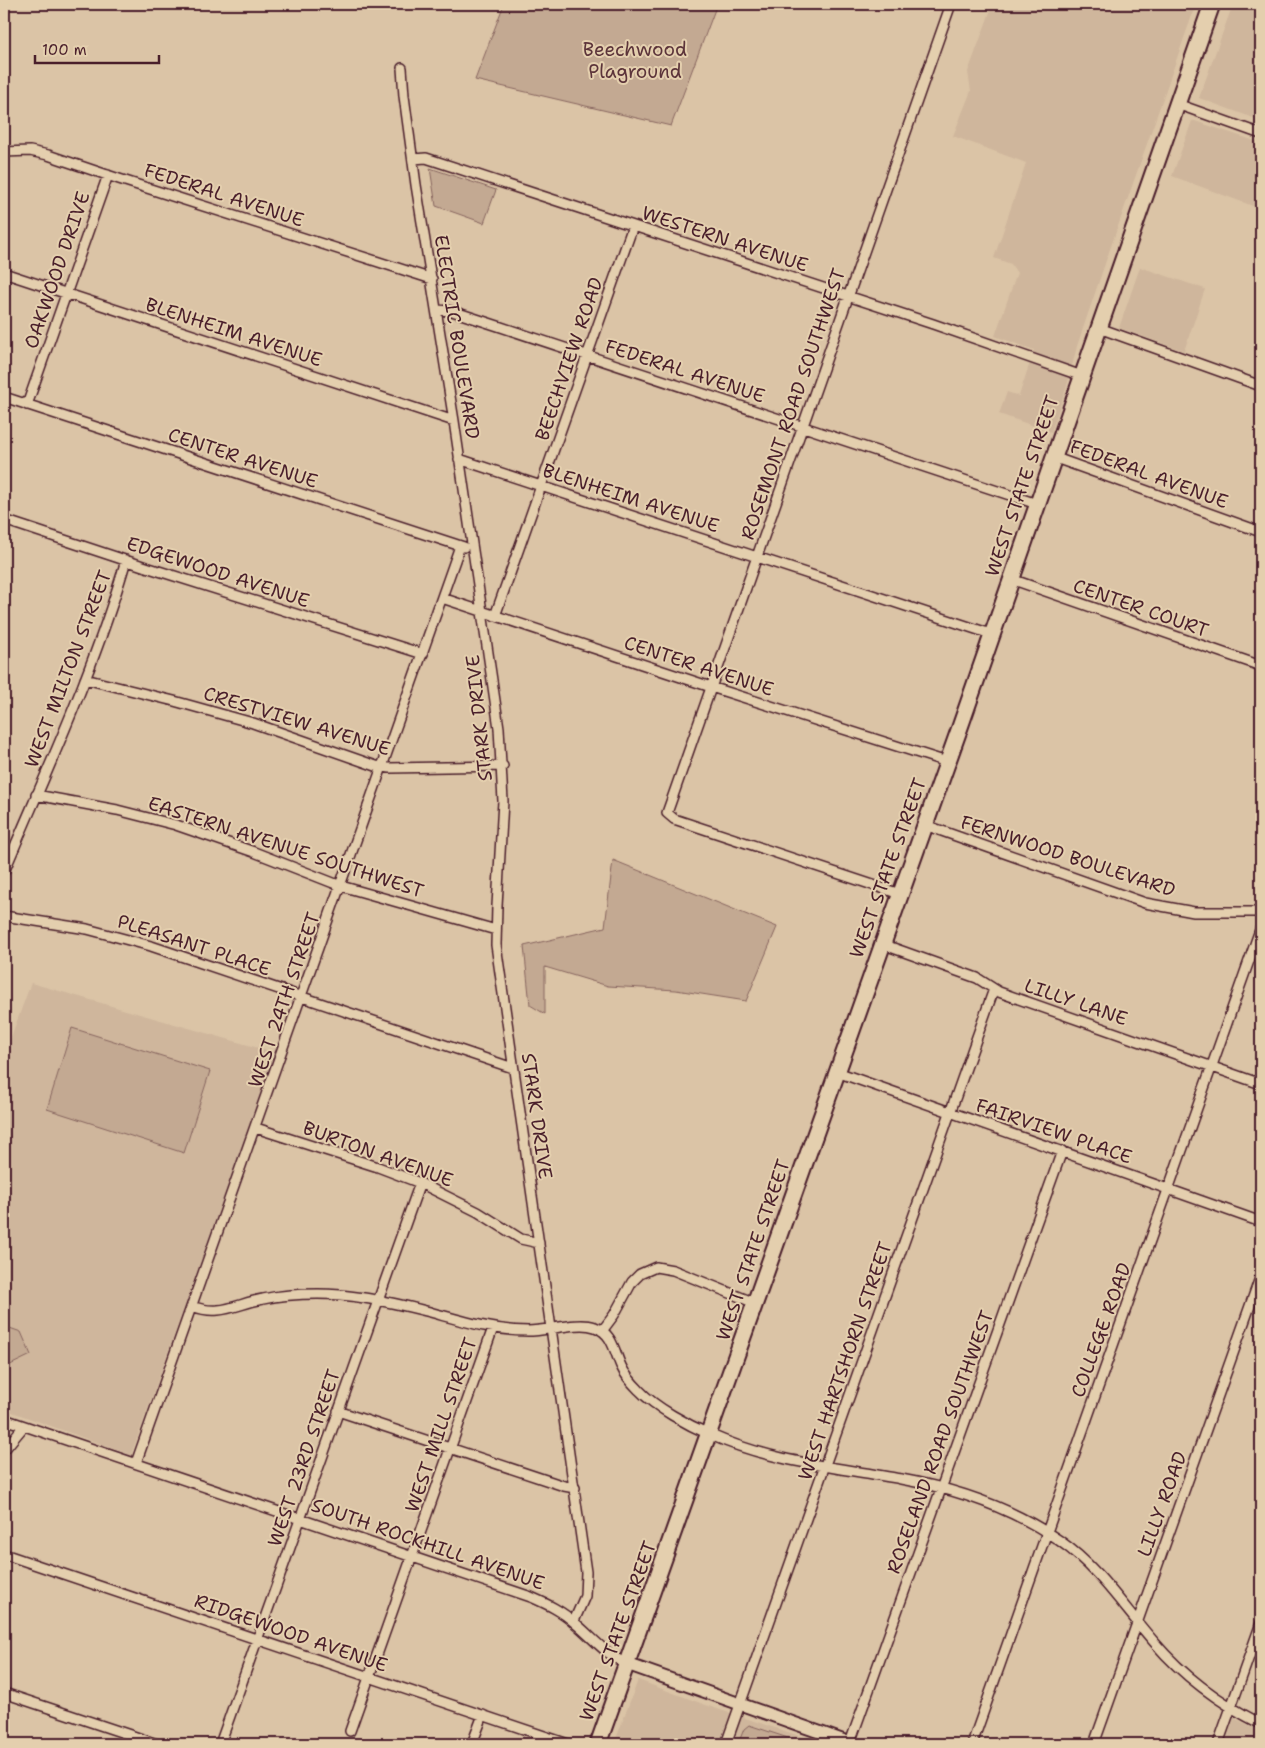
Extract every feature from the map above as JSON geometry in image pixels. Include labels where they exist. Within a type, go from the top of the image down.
[{"type":"highway","name":"WEST STATE STREET","points":[[598,1744],[925,825],[1212,4]]},
{"type":"street","name":"ROSEMONT ROAD SOUTHWEST","points":[[900,894],[674,819],[668,815],[668,809],[951,4]]},
{"type":"street","name":"ELECTRIC BOULEVARD","points":[[402,68],[413,159],[482,611]]},
{"type":"street","points":[[1177,104],[1261,134]]},
{"type":"street","name":"FEDERAL AVENUE","points":[[4,152],[36,152],[432,279]]},
{"type":"street","name":"WESTERN AVENUE","points":[[413,159],[426,158],[1082,376]]},
{"type":"street","name":"OAKWOOD DRIVE","points":[[27,405],[108,175]]},
{"type":"street","name":"BEECHVIEW ROAD","points":[[495,616],[633,226]]},
{"type":"street","name":"BLENHEIM AVENUE","points":[[4,273],[454,421]]},
{"type":"street","name":"FEDERAL AVENUE","points":[[437,310],[452,311],[1037,504]]},
{"type":"street","points":[[1099,328],[1261,386]]},
{"type":"street","name":"CENTER AVENUE","points":[[4,397],[460,546],[472,548]]},
{"type":"street","name":"FEDERAL AVENUE","points":[[1053,457],[1261,532]]},
{"type":"street","name":"BLENHEIM AVENUE","points":[[460,459],[992,634]]},
{"type":"street","name":"EDGEWOOD AVENUE","points":[[4,520],[423,654]]},
{"type":"street","name":"WEST 24TH STREET","points":[[136,1463],[384,767],[460,546]]},
{"type":"street","name":"WEST MILTON STREET","points":[[4,872],[108,620],[126,560]]},
{"type":"street","name":"CENTER COURT","points":[[1010,580],[1261,666]]},
{"type":"street","name":"CENTER AVENUE","points":[[442,598],[711,687],[947,762]]},
{"type":"street","name":"STARK DRIVE","points":[[482,611],[503,766],[496,945],[586,1572],[582,1604],[574,1622]]},
{"type":"street","name":"CRESTVIEW AVENUE","points":[[84,679],[174,701],[253,724],[376,766],[503,766]]},
{"type":"street","name":"EASTERN AVENUE SOUTHWEST","points":[[36,795],[117,810],[176,825],[254,852],[341,886],[496,930]]},
{"type":"street","name":"FERNWOOD BOULEVARD","points":[[925,825],[1145,903],[1194,912],[1261,912]]},
{"type":"street","name":"PLEASANT PLACE","points":[[4,916],[57,924],[115,936],[157,948],[513,1068]]},
{"type":"street","name":"COLLEGE ROAD","points":[[972,1744],[1261,927]]},
{"type":"street","name":"LILLY LANE","points":[[882,944],[977,978],[994,989],[1261,1084]]},
{"type":"street","name":"WEST HARTSHORN STREET","points":[[726,1744],[994,989]]},
{"type":"street","name":"FAIRVIEW PLACE","points":[[837,1072],[1261,1222]]},
{"type":"street","name":"BURTON AVENUE","points":[[256,1128],[378,1167],[420,1183],[478,1212],[521,1239],[539,1244]]},
{"type":"street","name":"ROSELAND ROAD SOUTHWEST","points":[[851,1744],[1062,1151]]},
{"type":"street","name":"WEST 23RD STREET","points":[[220,1744],[420,1183]]},
{"type":"street","points":[[602,1331],[614,1315],[632,1282],[645,1271],[656,1267],[673,1270],[755,1303]]},
{"type":"street","name":"LILLY ROAD","points":[[1094,1744],[1261,1275]]},
{"type":"street","points":[[192,1306],[215,1312],[263,1299],[331,1294],[378,1300],[493,1328],[528,1331],[584,1324],[602,1331],[613,1343],[624,1371],[638,1390],[669,1412],[709,1434],[775,1456],[825,1467],[903,1479],[941,1488],[1026,1520],[1073,1550],[1099,1575],[1157,1646],[1179,1668],[1231,1708],[1261,1724]]},
{"type":"street","name":"WEST MILL STREET","points":[[350,1731],[493,1328]]},
{"type":"street","points":[[338,1411],[575,1488]]},
{"type":"street","name":"SOUTH ROCKHILL AVENUE","points":[[4,1419],[531,1597],[557,1609],[611,1656],[627,1664],[851,1744]]},
{"type":"street","points":[[4,1450],[24,1426]]},
{"type":"street","name":"RIDGEWOOD AVENUE","points":[[4,1554],[568,1744]]},
{"type":"street","points":[[1218,1744],[1261,1623]]},
{"type":"street","points":[[4,1693],[157,1744]]},
{"type":"street","points":[[472,1744],[483,1715]]},
{"type":"shaded area","points":[[993,4],[1196,4],[1077,346],[1067,386],[1051,432],[999,414],[1007,392],[1019,396],[1034,350],[995,336],[1017,273],[1011,264],[994,258],[1026,163],[953,136],[971,91],[968,72]]},
{"type":"shaded area","points":[[1233,4],[1261,4],[1261,104],[1256,119],[1199,98]]},
{"type":"shaded area","points":[[1192,121],[1261,143],[1261,209],[1172,176]]},
{"type":"shaded area","points":[[1140,267],[1205,289],[1184,351],[1119,328]]},
{"type":"shaded area","points":[[31,983],[276,1053],[131,1455],[4,1409],[4,1056]]},
{"type":"shaded area","points":[[638,1680],[714,1708],[824,1744],[614,1744]]},
{"type":"shaded area","points":[[1234,1718],[1261,1731],[1261,1744],[1225,1744]]},
{"type":"green space","name":"Beechwood Plaground","points":[[504,4],[717,4],[671,126],[475,80]]},
{"type":"green space","points":[[430,168],[496,190],[484,223],[436,206]]},
{"type":"green space","points":[[613,860],[777,927],[746,1001],[676,990],[608,986],[545,967],[545,1014],[530,1005],[524,946],[605,927]]},
{"type":"green space","points":[[72,1028],[210,1071],[184,1153],[47,1109]]},
{"type":"green space","points":[[4,1326],[21,1332],[31,1355],[4,1368]]},
{"type":"green space","points":[[749,1725],[806,1744],[738,1744],[744,1729]]}]
